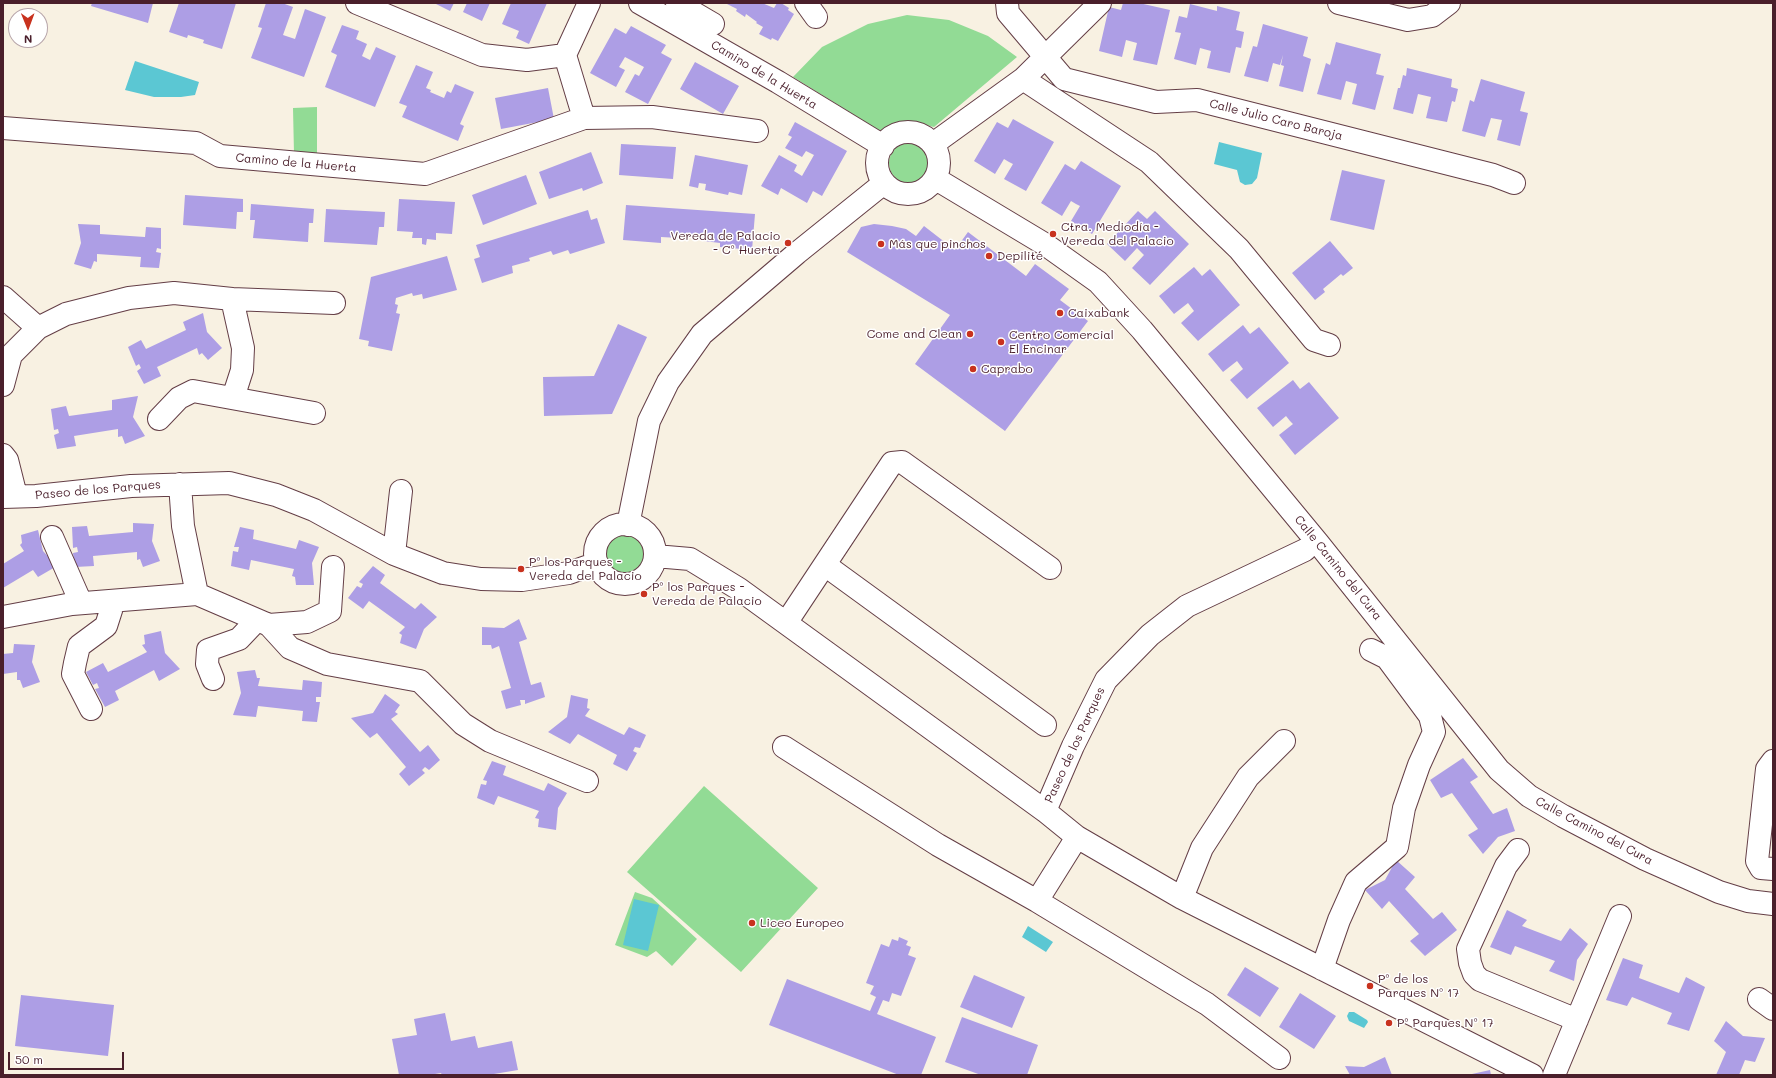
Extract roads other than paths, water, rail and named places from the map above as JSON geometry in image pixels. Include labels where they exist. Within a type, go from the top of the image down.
[{"type":"street","points":[[357,3],[482,56],[527,60],[566,55]]},
{"type":"street","points":[[584,118],[566,55],[589,3]]},
{"type":"street","name":"Camino de la Huerta","points":[[677,3],[713,24]]},
{"type":"street","name":"Calle Julio Caro Baroja","points":[[1007,3],[1008,13],[1064,79],[1156,102],[1197,100],[1493,174],[1514,183]]},
{"type":"street","points":[[933,144],[1023,79],[1100,3]]},
{"type":"street","points":[[1339,3],[1408,20],[1432,16],[1449,3]]},
{"type":"street","name":"Camino de la Huerta","points":[[644,4],[778,82],[882,146]]},
{"type":"street","points":[[1023,79],[1150,162],[1239,249],[1314,340],[1329,345]]},
{"type":"street","name":"Camino de la Huerta","points":[[3,128],[196,143],[220,156],[425,174],[584,118],[652,117],[757,131]]},
{"type":"street","points":[[901,133],[913,133],[924,137],[933,144],[938,155],[939,167],[936,179],[928,188],[917,193],[905,194],[894,190],[884,183],[878,171],[878,159],[882,146],[891,138],[901,133]]},
{"type":"street","name":"Calle Camino del Cura","points":[[936,179],[1046,245],[1098,282],[1142,330],[1313,537],[1499,770],[1529,796],[1563,816],[1644,859],[1712,889],[1748,901],[1773,904]]},
{"type":"street","points":[[628,525],[649,421],[668,382],[702,334],[802,248],[884,183]]},
{"type":"street","points":[[3,385],[11,356],[38,328],[66,314],[129,298],[174,293],[232,299],[334,303]]},
{"type":"street","points":[[3,297],[38,328]]},
{"type":"street","points":[[232,299],[243,348],[242,370],[233,398]]},
{"type":"street","points":[[159,419],[179,398],[193,390],[314,413]]},
{"type":"street","name":"Paseo de los Parques","points":[[3,455],[7,460],[9,497],[36,496],[131,486],[228,484],[276,494],[314,510],[394,554],[443,572],[481,579],[522,580],[569,573],[597,563]]},
{"type":"street","points":[[786,623],[892,463],[902,462],[1050,568]]},
{"type":"street","points":[[180,484],[183,526],[197,594]]},
{"type":"street","points":[[394,554],[401,490]]},
{"type":"street","points":[[618,525],[628,525],[637,527],[651,538],[655,556],[653,566],[639,581],[629,584],[619,583],[609,579],[602,573],[597,563],[597,544],[609,529],[618,525]]},
{"type":"street","points":[[52,538],[81,603]]},
{"type":"street","name":"Paseo de los Parques","points":[[1045,811],[1075,741],[1106,680],[1150,635],[1187,606],[1305,550]]},
{"type":"street","name":"Paseo de los Parques","points":[[655,556],[690,559],[739,589],[1045,811],[1077,837],[1182,898],[1532,1075]]},
{"type":"street","points":[[825,565],[1045,725]]},
{"type":"street","points":[[213,679],[207,664],[208,650],[239,639],[263,622],[307,622],[330,611],[333,567]]},
{"type":"street","points":[[3,617],[81,603],[197,594],[263,622],[290,648],[327,664],[420,682],[463,724],[490,742],[587,781]]},
{"type":"street","points":[[91,709],[73,674],[75,663],[79,646],[106,626],[114,601]]},
{"type":"street","points":[[1322,969],[1339,920],[1356,882],[1397,847],[1404,808],[1419,765],[1434,732],[1430,716],[1387,658],[1371,650]]},
{"type":"street","points":[[1182,898],[1202,848],[1248,777],[1284,741]]},
{"type":"street","points":[[784,747],[938,845],[1037,901],[1207,1004],[1278,1058]]},
{"type":"street","points":[[1773,761],[1767,769],[1757,861],[1761,868],[1773,869]]},
{"type":"street","points":[[1037,901],[1077,837]]},
{"type":"street","points":[[1518,850],[1506,866],[1468,949],[1470,963],[1474,974],[1480,980],[1577,1020]]},
{"type":"street","points":[[1554,1075],[1620,916]]},
{"type":"water","points":[[135,61],[199,82],[195,95],[181,97],[154,97],[125,90]]},
{"type":"water","points":[[1219,142],[1262,153],[1257,178],[1252,184],[1245,185],[1240,182],[1237,170],[1214,164]]},
{"type":"water","points":[[634,899],[659,905],[648,951],[623,945]]},
{"type":"water","points":[[1028,926],[1053,942],[1046,952],[1022,937]]},
{"type":"water","points":[[1349,1012],[1354,1012],[1367,1020],[1368,1022],[1364,1028],[1349,1021],[1347,1016]]},
{"type":"place","name":"Ctra. Mediodía - Vereda del Palacio","points":[[1053,234]]},
{"type":"place","name":"Vereda de Palacio - Cº Huerta","points":[[788,243]]},
{"type":"place","name":"Más que pinchos","points":[[881,244]]},
{"type":"place","name":"Depilité","points":[[989,256]]},
{"type":"place","name":"Caixabank","points":[[1060,313]]},
{"type":"place","name":"Come and Clean","points":[[970,334]]},
{"type":"place","name":"Centro Comercial El Encinar","points":[[1001,342]]},
{"type":"place","name":"Caprabo","points":[[973,369]]},
{"type":"place","name":"Pº los Parques - Vereda del Palacio","points":[[521,569]]},
{"type":"place","name":"Pº los Parques - Vereda de Palacio","points":[[644,594]]},
{"type":"place","name":"Liceo Europeo","points":[[752,923]]},
{"type":"place","name":"Pº de los Parques Nº 17","points":[[1370,986]]},
{"type":"place","name":"Pº Parques Nº 17","points":[[1389,1023]]}]
